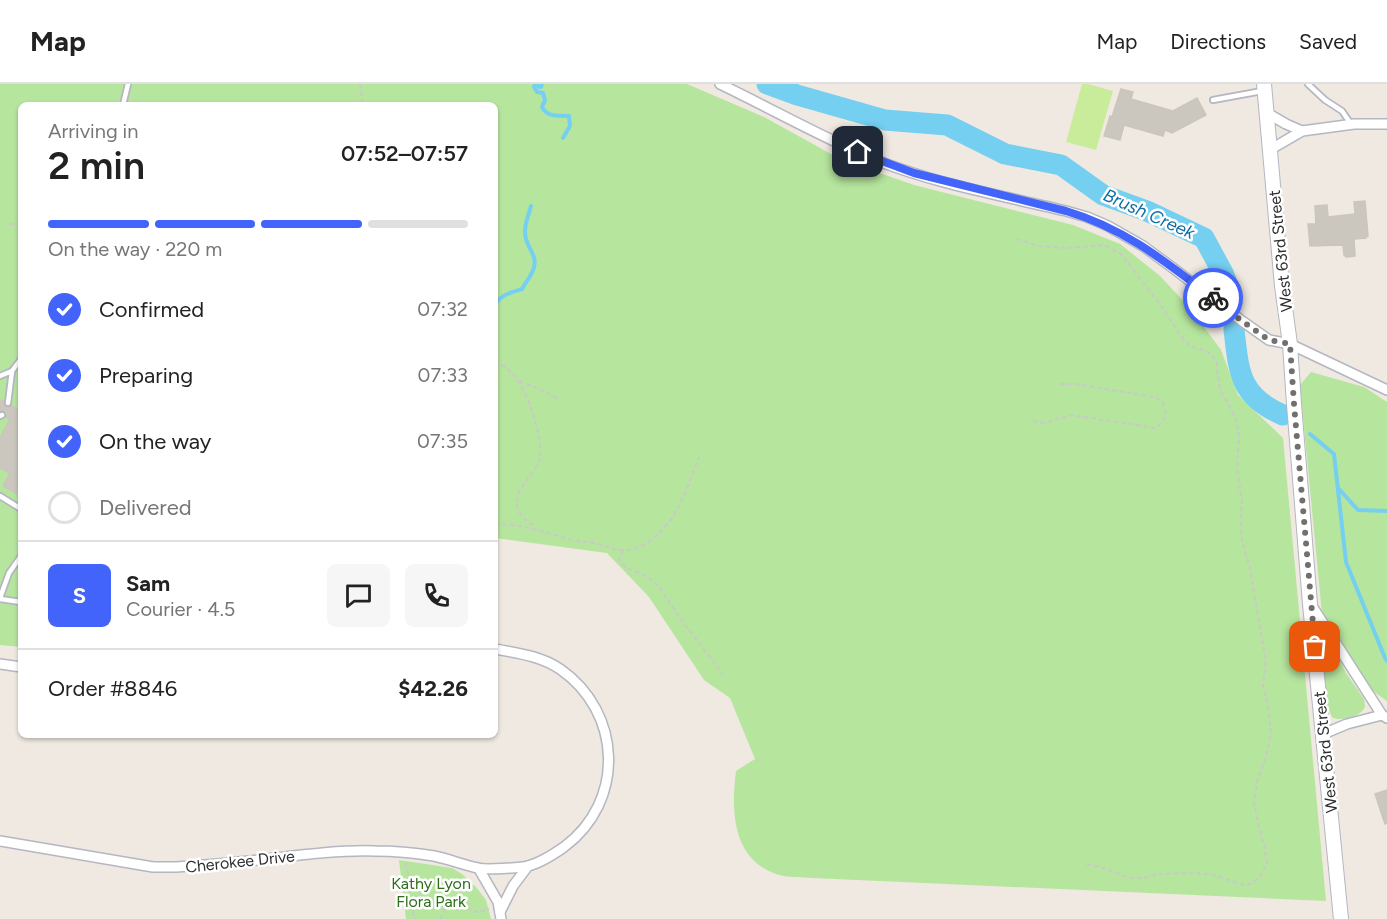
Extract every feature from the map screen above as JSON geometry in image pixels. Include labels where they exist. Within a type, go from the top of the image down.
[{"type":"main road","name":"West 63rd Street","points":[[1264,87],[1282,286],[1290,344],[1311,604],[1341,919]]},
{"type":"street","points":[[720,84],[876,160],[914,173],[1066,211],[1108,226],[1166,262],[1269,340],[1290,344],[1387,390]]},
{"type":"street","points":[[1267,113],[1302,131]]},
{"type":"street","points":[[1271,149],[1302,131],[1351,124],[1387,124]]},
{"type":"street","points":[[1311,604],[1384,716],[1347,724],[1323,734]]},
{"type":"street","points":[[498,650],[520,653],[542,660],[559,668],[576,682],[586,693],[603,723],[609,758],[606,786],[600,803],[579,835],[563,848],[528,866],[479,869],[498,902],[501,916]]},
{"type":"street","points":[[0,664],[18,666]]},
{"type":"street","name":"Cherokee Drive","points":[[0,841],[153,867],[176,867],[320,853],[374,851],[434,856],[479,869]]},
{"type":"street","points":[[501,916],[513,886],[528,866]]},
{"type":"lane","points":[[124,102],[128,84]]},
{"type":"lane","points":[[1308,84],[1325,100],[1342,111],[1351,124]]},
{"type":"lane","points":[[1213,100],[1264,87]]},
{"type":"lane","points":[[8,403],[12,371],[18,363]]},
{"type":"lane","points":[[0,376],[12,371]]},
{"type":"lane","points":[[0,506],[2,497],[18,507]]},
{"type":"lane","points":[[18,560],[9,573],[0,598],[18,601]]},
{"type":"path","points":[[360,84],[363,102]]},
{"type":"path","points":[[10,224],[18,224]]},
{"type":"path","points":[[1017,239],[1038,246],[1067,248],[1106,245],[1122,255],[1190,346],[1208,352],[1216,360],[1220,390],[1237,423],[1239,436],[1237,468],[1242,502],[1242,541],[1250,568],[1266,661],[1263,686],[1271,733],[1257,782],[1254,804],[1267,864],[1260,877],[1250,884],[1243,885],[1211,874],[1159,874],[1131,878],[1084,864]]},
{"type":"path","points":[[498,363],[514,375],[525,394],[541,446],[539,461],[520,490],[517,502],[519,512],[526,521],[538,529]]},
{"type":"path","points":[[517,380],[560,400]]},
{"type":"path","points":[[1033,421],[1044,423],[1072,415],[1155,428],[1161,426],[1163,422],[1165,411],[1162,402],[1153,397],[1077,384],[1057,384]]},
{"type":"path","points":[[498,524],[524,526],[622,550],[635,548],[648,543],[673,516],[699,458]]},
{"type":"path","points":[[622,550],[619,560],[626,567],[658,585],[682,621],[723,674]]},
{"type":"path","points":[[404,861],[410,876],[420,888],[413,904],[412,911],[415,919]]},
{"type":"path","points":[[418,885],[427,881],[442,881],[455,888],[458,892],[457,897]]},
{"type":"path","points":[[440,919],[447,901],[451,898],[461,898],[472,911],[482,912],[489,909]]},
{"type":"green space","points":[[0,84],[687,84],[764,117],[842,160],[914,185],[1073,225],[1120,244],[1160,276],[1190,308],[1221,350],[1238,395],[1283,438],[1326,901],[790,877],[761,867],[750,857],[738,832],[734,786],[736,771],[755,759],[730,698],[704,680],[649,597],[607,553],[498,538],[498,102],[18,102],[18,647],[0,645]]},
{"type":"green space","points":[[1082,84],[1113,91],[1096,150],[1066,142]]},
{"type":"green space","points":[[1311,372],[1364,387],[1387,402],[1387,701],[1370,689],[1322,614],[1300,385]]},
{"type":"green space","points":[[1326,641],[1332,644],[1346,673],[1364,699],[1363,710],[1351,717],[1333,718],[1327,704],[1322,647]]},
{"type":"green space","name":"Kathy Lyon Flora Park","points":[[399,860],[452,868],[462,874],[486,900],[491,919],[406,919]]},
{"type":"building","points":[[1121,89],[1133,92],[1131,99],[1173,111],[1197,98],[1206,115],[1172,133],[1165,130],[1163,136],[1124,125],[1120,140],[1104,136]]},
{"type":"building","points":[[1365,201],[1368,236],[1354,239],[1355,256],[1346,257],[1343,245],[1310,246],[1308,224],[1316,224],[1315,206],[1327,205],[1328,217],[1355,214],[1354,202]]},
{"type":"building","points":[[0,400],[4,401],[6,407],[12,406],[18,409],[18,494],[3,486],[10,473],[0,468],[0,438],[10,419],[6,417],[5,412],[0,411]]},
{"type":"building","points":[[1387,790],[1387,823],[1385,824],[1375,794]]},
{"type":"waterway","points":[[535,84],[537,92],[543,93],[544,111],[554,115],[569,116],[570,126],[563,138]]},
{"type":"waterway","points":[[537,84],[539,87],[542,84]]},
{"type":"waterway","name":"Brush Creek","points":[[767,84],[885,120],[947,125],[1005,154],[1061,165],[1103,195],[1147,211],[1204,238],[1231,293]]},
{"type":"waterway","points":[[498,301],[503,296],[522,289],[533,270],[534,256],[525,231],[531,206]]},
{"type":"waterway","name":"Brush Creek","points":[[1234,330],[1240,370],[1249,391],[1268,408],[1283,415]]},
{"type":"waterway","name":"Brush Creek","points":[[1310,434],[1334,454],[1346,562],[1387,661]]},
{"type":"waterway","points":[[1338,488],[1358,510],[1387,511]]},
{"type":"way so far","points":[[1213,298],[1269,340],[1290,344],[1315,647]]},
{"type":"route","points":[[858,152],[914,173],[1087,217],[1143,246],[1213,298]]}]
